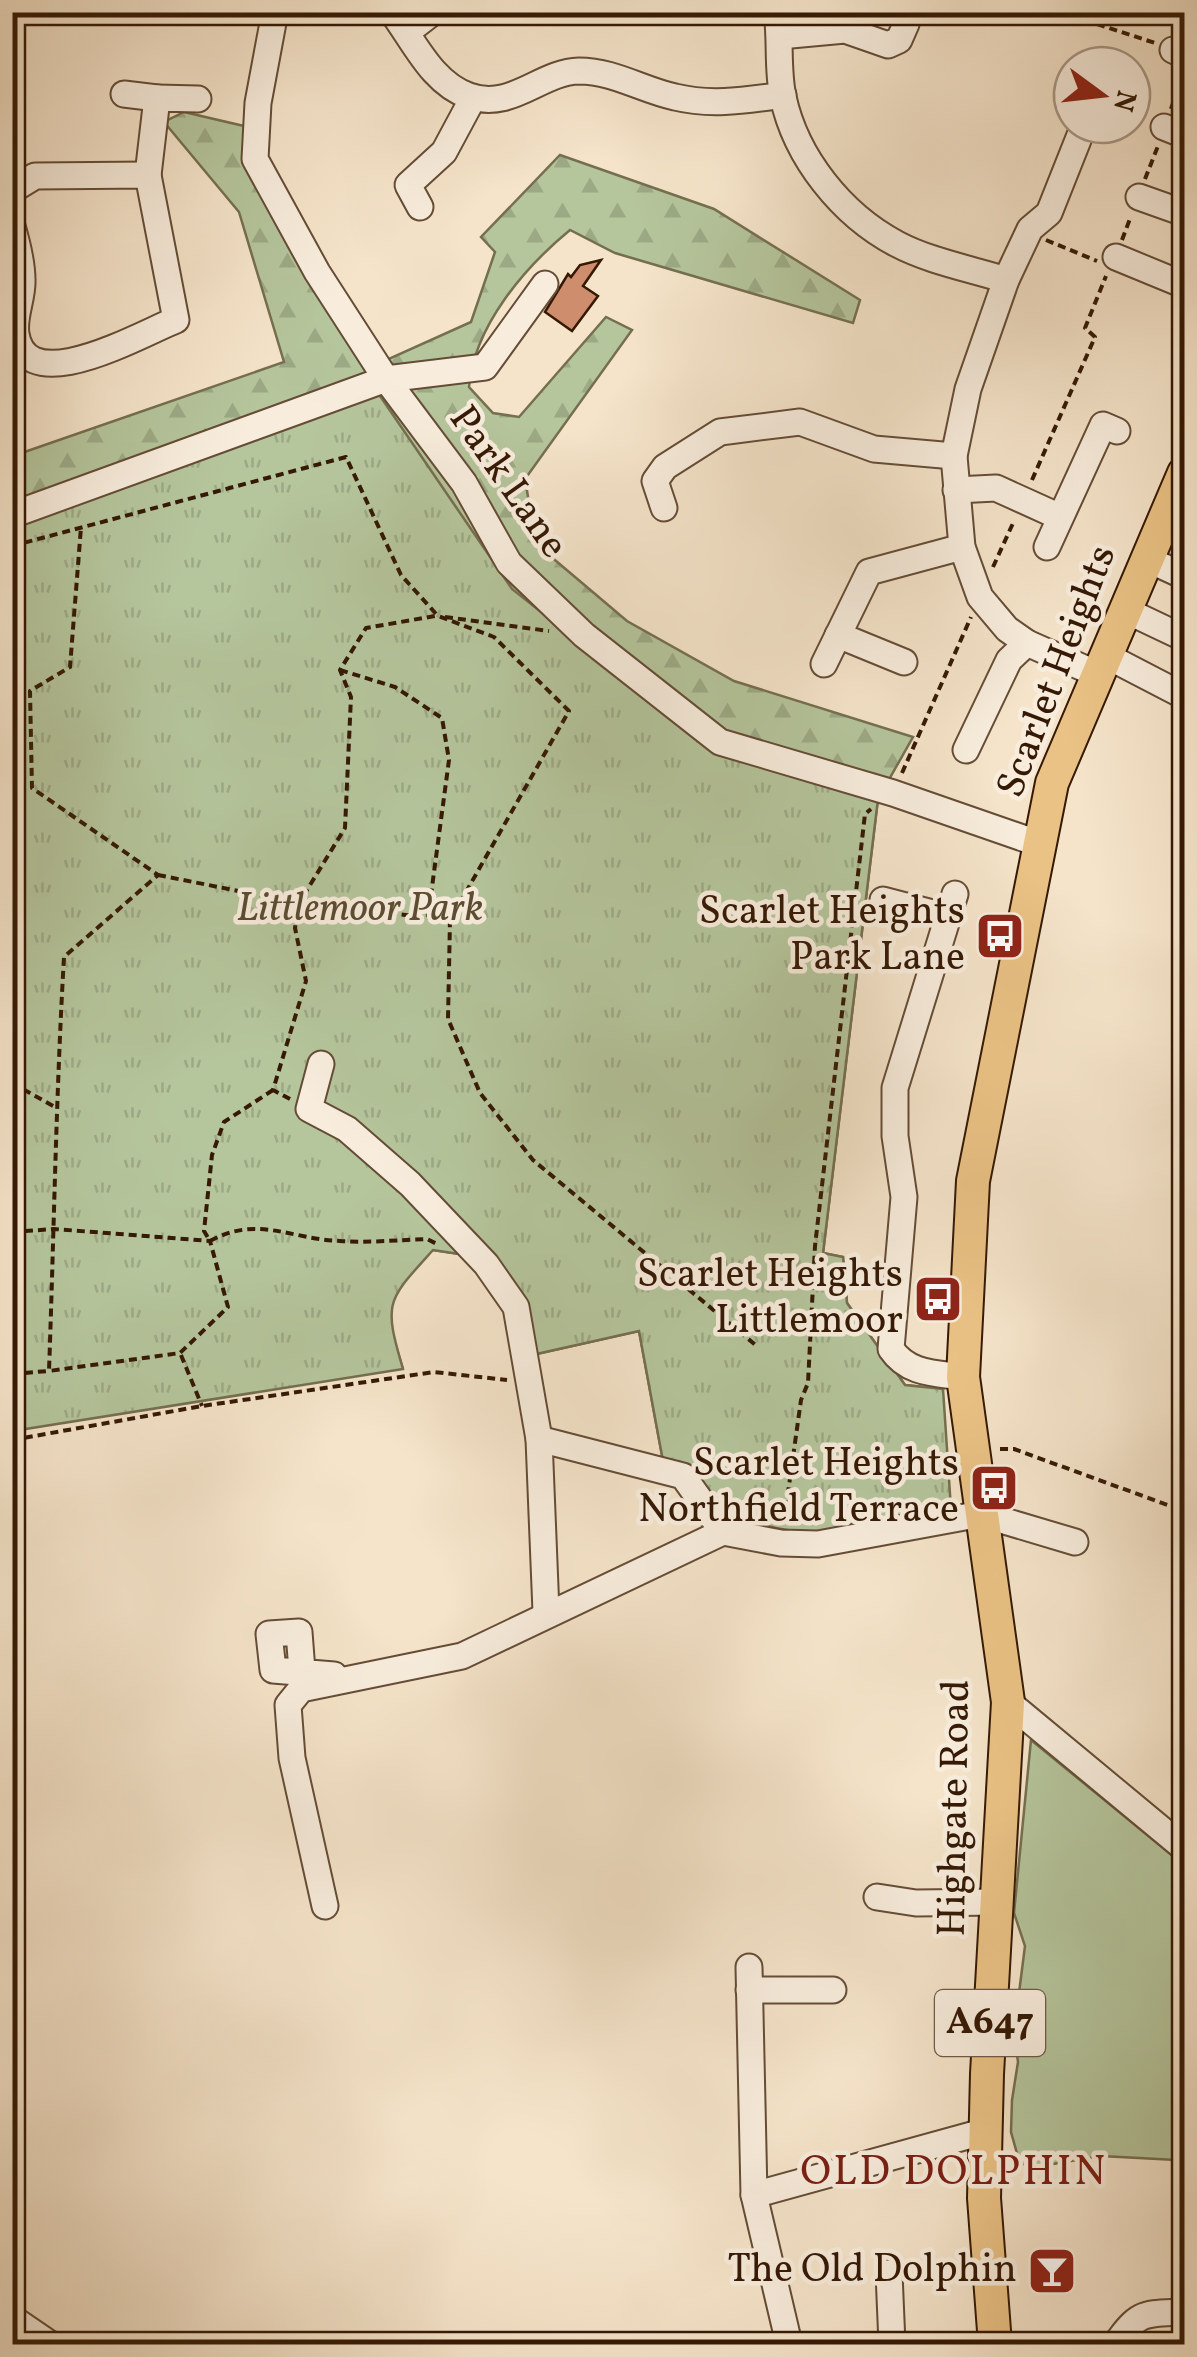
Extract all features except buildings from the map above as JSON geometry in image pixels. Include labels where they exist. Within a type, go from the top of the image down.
[{"type":"main road","name":"Scarlet Heights","points":[[962,1377],[974,1181],[1052,783],[1184,473]]},
{"type":"main road","name":"A647","points":[[962,1377],[982,1514]]},
{"type":"main road","name":"Highgate Road","points":[[982,1514],[1008,1702],[984,2198],[994,2344]]},
{"type":"street","name":"Park Lane","points":[[275,12],[258,103],[255,158],[318,272],[386,379],[464,483],[509,563],[584,636],[720,742],[893,793],[1040,844]]},
{"type":"street","points":[[433,12],[400,22],[438,78],[473,98],[520,94],[574,71],[597,72],[671,97],[705,102],[782,95]]},
{"type":"street","points":[[906,24],[899,40],[888,46],[845,30],[779,24],[782,95],[795,132],[818,174],[868,226],[900,246],[1006,280]]},
{"type":"street","points":[[124,94],[198,99]]},
{"type":"street","points":[[12,226],[22,279],[14,330],[20,350],[34,362],[57,368],[176,320],[148,176],[157,98]]},
{"type":"street","points":[[420,207],[408,185],[444,152],[473,98]]},
{"type":"street","points":[[1076,145],[1049,214],[1028,233],[1006,280],[968,389],[954,456],[962,547],[980,596],[1007,629],[1027,643],[1101,664],[1184,696]]},
{"type":"street","points":[[12,190],[35,176],[148,176]]},
{"type":"street","points":[[1138,197],[1184,213]]},
{"type":"street","points":[[1113,262],[1184,285]]},
{"type":"street","points":[[12,516],[386,379],[485,367],[545,284]]},
{"type":"street","points":[[664,508],[655,481],[665,466],[720,432],[800,422],[874,449],[954,456]]},
{"type":"street","points":[[1047,546],[1103,425],[1117,432]]},
{"type":"street","points":[[956,490],[996,488],[1060,516]]},
{"type":"street","points":[[824,664],[870,572],[962,547]]},
{"type":"street","points":[[1147,559],[1184,576]]},
{"type":"street","points":[[1125,610],[1184,638]]},
{"type":"street","points":[[838,636],[904,662]]},
{"type":"street","points":[[966,750],[1010,660],[1027,643]]},
{"type":"street","points":[[883,900],[952,906],[895,1088],[895,1136],[904,1197],[891,1349],[902,1364],[916,1370],[962,1377]]},
{"type":"street","points":[[321,1064],[309,1109],[346,1129],[398,1173],[486,1264],[516,1307],[539,1439],[546,1612]]},
{"type":"street","points":[[539,1439],[683,1476],[723,1532]]},
{"type":"street","points":[[325,1906],[292,1758],[288,1706],[301,1688],[462,1656],[546,1612],[723,1532],[782,1543],[818,1544],[982,1514],[1075,1542]]},
{"type":"street","points":[[302,1670],[318,1675],[379,1673]]},
{"type":"street","points":[[1008,1702],[1184,1848]]},
{"type":"street","points":[[877,1896],[916,1903],[999,1902]]},
{"type":"street","points":[[787,2334],[754,2194],[749,1979],[833,1990]]},
{"type":"street","points":[[754,2194],[986,2131]]},
{"type":"street","points":[[889,2273],[892,2344]]},
{"type":"street","points":[[1116,2344],[1132,2320],[1143,2314],[1184,2312]]},
{"type":"street","points":[[12,2318],[50,2344]]},
{"type":"path","points":[[1060,12],[1179,53]]},
{"type":"path","points":[[1028,233],[1113,262]]},
{"type":"path","points":[[12,546],[346,458],[400,575],[438,616],[494,638],[569,711],[450,920],[448,1019],[480,1093],[533,1160],[758,1347]]},
{"type":"path","points":[[80,526],[70,668],[30,691],[32,788],[158,875],[299,903],[450,920]]},
{"type":"path","points":[[340,670],[366,628],[438,616],[584,636]]},
{"type":"path","points":[[12,1374],[180,1354],[228,1307],[204,1231],[212,1154],[224,1122],[273,1090],[306,982],[295,928],[299,903],[345,828],[351,697],[340,670]]},
{"type":"path","points":[[340,670],[395,686],[442,718],[448,760],[428,917]]},
{"type":"path","points":[[49,1370],[55,1106],[64,957],[158,875]]},
{"type":"path","points":[[12,1083],[55,1106]]},
{"type":"path","points":[[273,1090],[309,1109]]},
{"type":"path","points":[[12,1232],[54,1229],[210,1241],[234,1228],[289,1230],[336,1241],[427,1240],[442,1246]]},
{"type":"path","points":[[180,1354],[202,1406]]},
{"type":"path","points":[[12,1440],[202,1406],[434,1372],[528,1383]]},
{"type":"path","points":[[970,1449],[1014,1450],[1184,1511]]},
{"type":"green space","name":"Littlemoor Park","points":[[184,112],[244,126],[247,150],[276,212],[380,363],[471,322],[495,252],[481,237],[560,155],[714,209],[860,300],[853,323],[615,253],[570,230],[520,280],[491,320],[473,364],[469,387],[493,413],[519,417],[606,317],[632,330],[525,479],[536,544],[627,621],[734,681],[913,737],[878,799],[823,1253],[843,1257],[847,1303],[905,1385],[943,1389],[745,1518],[663,1461],[639,1331],[532,1355],[486,1258],[433,1250],[359,1223],[403,1369],[13,599],[13,456],[284,362],[239,212],[164,122]]},
{"type":"green space","name":"Littlemoor Park","points":[[378,393],[512,589],[719,753],[878,799],[823,1253],[843,1257],[847,1303],[905,1385],[943,1389],[951,1509],[822,1532],[770,1527],[735,1513],[663,1461],[639,1331],[532,1355],[486,1258],[433,1250],[393,1303],[393,1329],[403,1369],[13,1431],[12,523]]},
{"type":"green space","points":[[1031,1740],[1184,1865],[1184,2168],[1176,2160],[1101,2156],[1047,2165],[1020,2164],[1011,2132],[1018,2062],[1014,2032],[1025,1946],[1014,1913]]},
{"type":"place","name":"Scarlet Heights Park Lane","points":[[1000,936]]},
{"type":"place","name":"Scarlet Heights Littlemoor","points":[[938,1299]]},
{"type":"place","name":"Scarlet Heights Northfield Terrace","points":[[994,1488]]},
{"type":"place","name":"The Old Dolphin","points":[[1052,2271]]},
{"type":"district","name":"OLD DOLPHIN","points":[[954,2173]]}]
